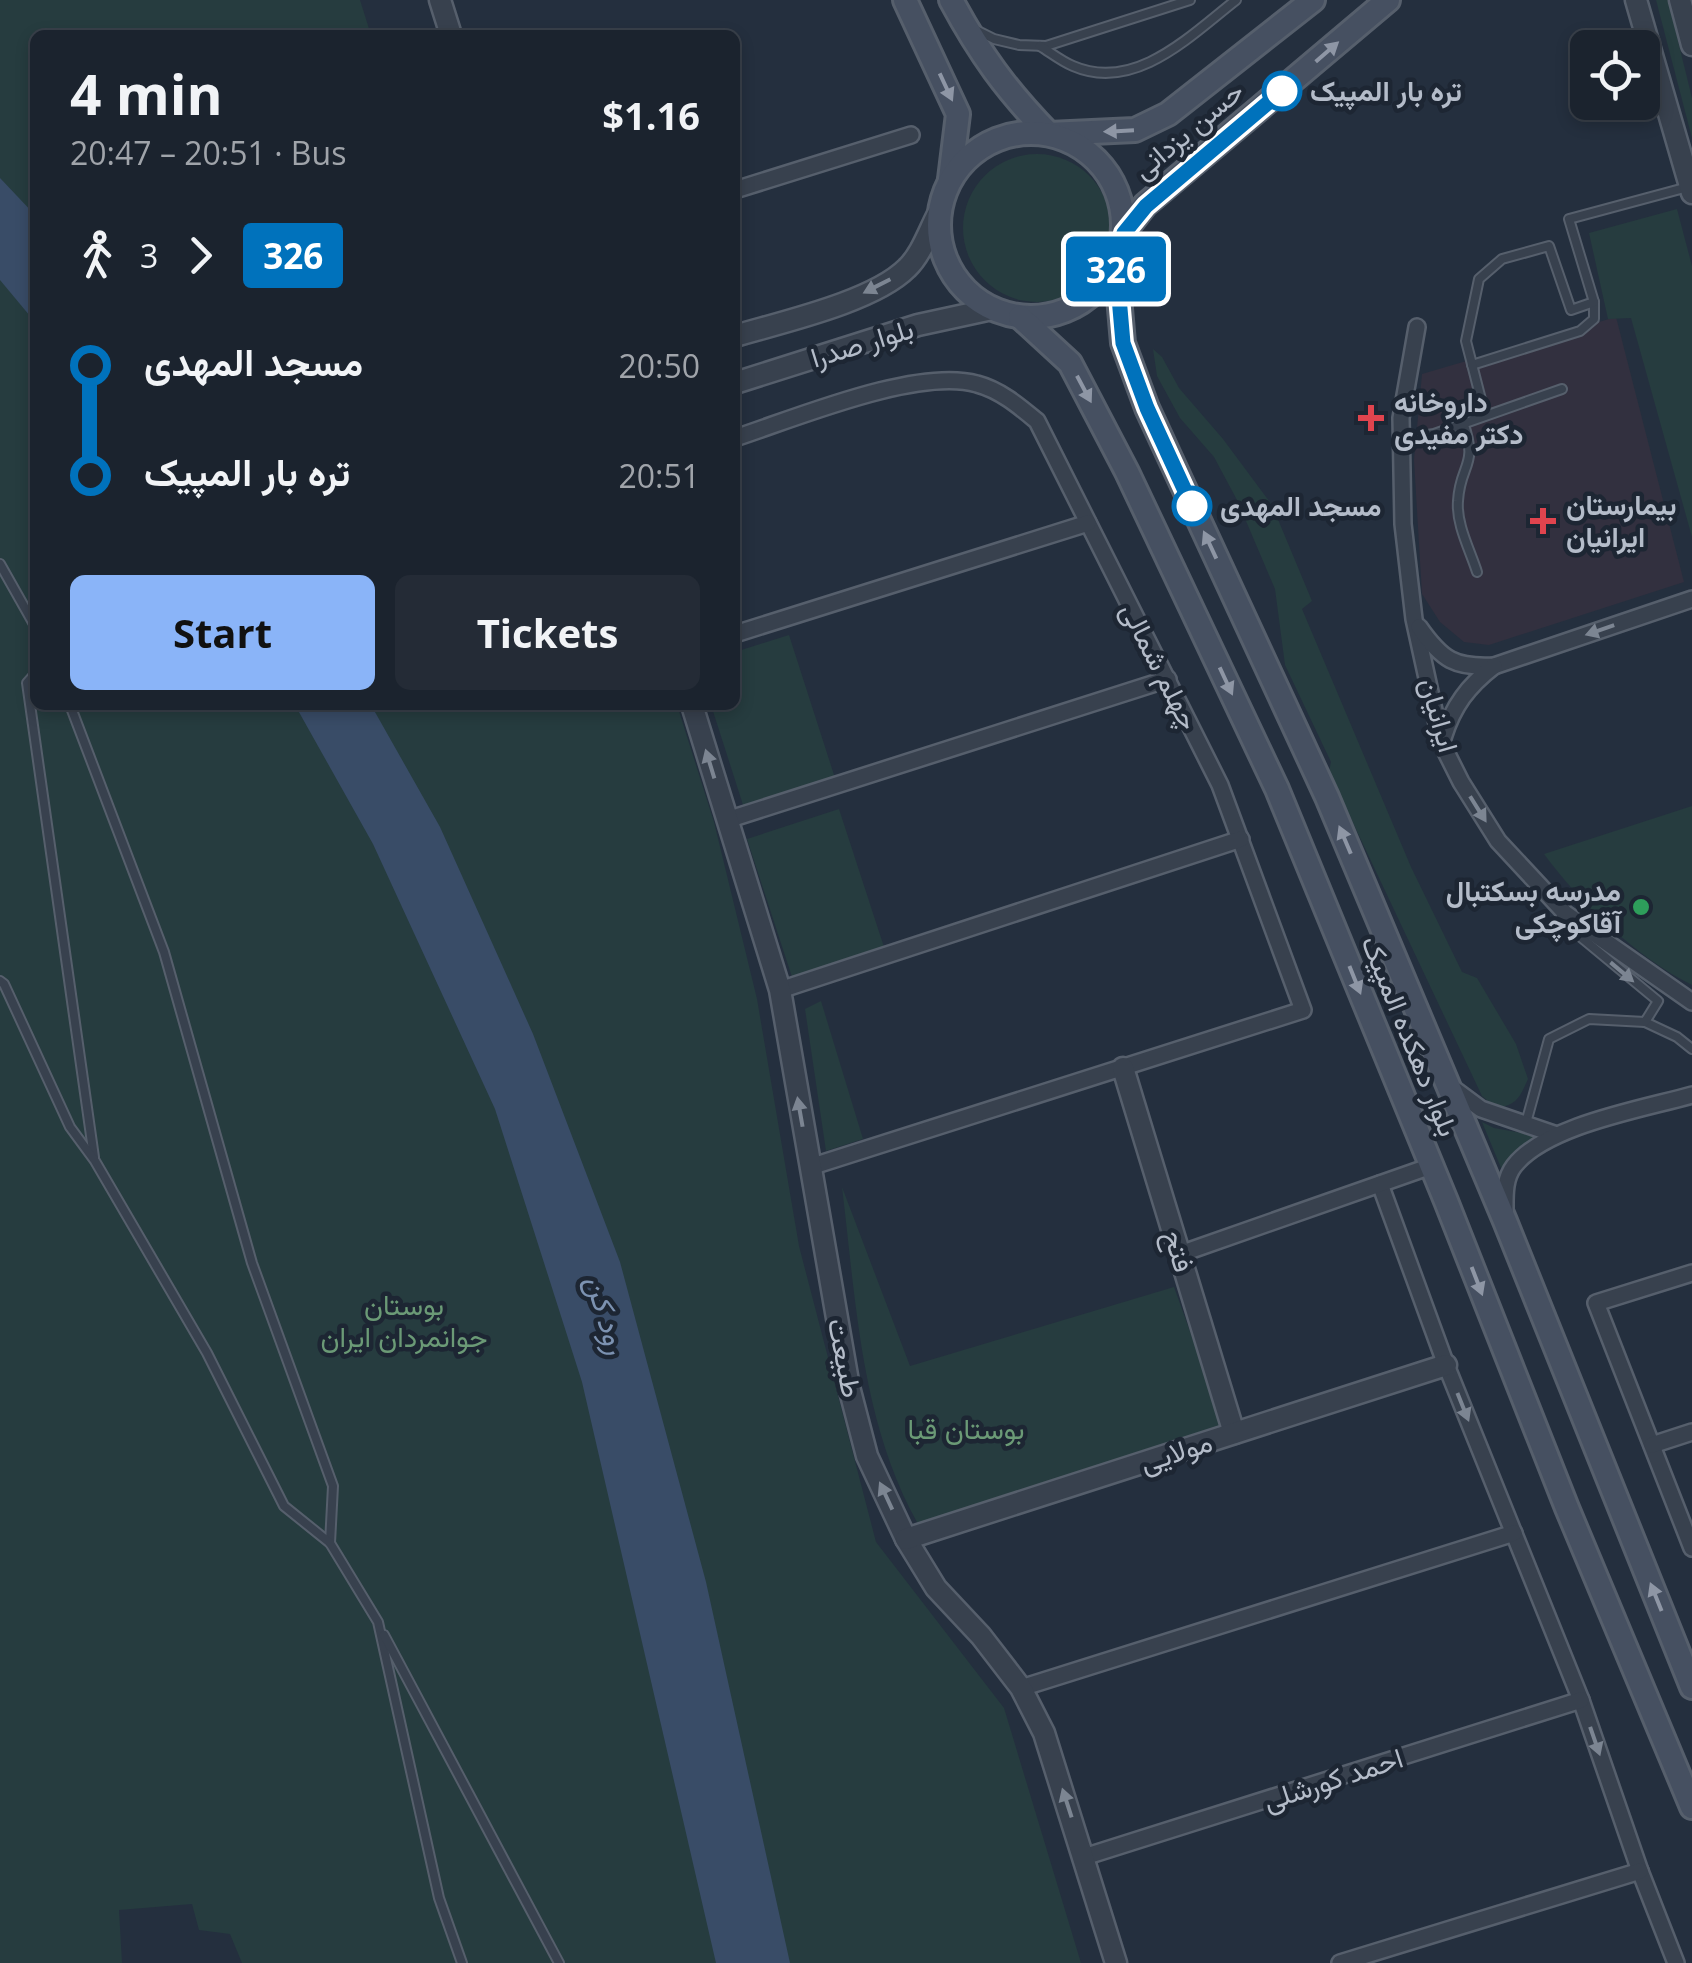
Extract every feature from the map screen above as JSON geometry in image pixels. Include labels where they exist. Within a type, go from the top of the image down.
[{"type":"main road","points":[[905,0],[958,114],[950,180],[938,214],[940,244],[950,271],[968,293],[992,310],[1020,317],[1049,316],[1076,306],[1100,288],[1116,263],[1124,233],[1122,206],[1112,180],[1096,159],[1074,143],[1049,134],[1020,133],[992,141],[968,157],[950,180]]},
{"type":"main road","points":[[950,0],[1006,90],[1049,134]]},
{"type":"main road","name":"حسن یزدانی","points":[[1049,134],[1135,130],[1168,114],[1313,0]]},
{"type":"main road","name":"حسن یزدانی","points":[[1124,233],[1146,206],[1388,0]]},
{"type":"main road","name":"بلوار دهکده المپیک","points":[[1116,263],[1123,343],[1147,408],[1327,797],[1505,1221],[1692,1687]]},
{"type":"main road","name":"بلوار دهکده المپیک","points":[[1020,317],[1070,363],[1277,789],[1692,1807]]},
{"type":"street","points":[[440,0],[449,30]]},
{"type":"street","points":[[1636,0],[1658,64],[1691,190]]},
{"type":"street","points":[[1680,0],[1692,45]]},
{"type":"street","points":[[740,188],[911,135]]},
{"type":"street","name":"بلوار صدرا","points":[[740,334],[848,301],[890,280],[909,267],[938,214]]},
{"type":"street","name":"بلوار صدرا","points":[[740,381],[918,325],[992,310]]},
{"type":"street","name":"ایرانیان","points":[[1417,327],[1401,439],[1403,524],[1414,619],[1441,742],[1498,841],[1566,914],[1692,1002]]},
{"type":"street","name":"چهلم شمالی","points":[[740,436],[909,383],[950,379],[980,384],[1009,398],[1037,421],[1220,784],[1303,1010],[1123,1068]]},
{"type":"street","points":[[740,632],[1088,524]]},
{"type":"street","points":[[1414,619],[1444,658],[1466,668],[1494,666],[1692,598]]},
{"type":"street","points":[[1441,742],[1451,711],[1472,684],[1494,666]]},
{"type":"street","points":[[727,820],[1168,679]]},
{"type":"street","name":"طبیعت","points":[[694,710],[780,990],[849,1387],[868,1456],[906,1539],[936,1588],[1022,1688],[1044,1733],[1116,1963]]},
{"type":"street","points":[[780,990],[1240,839]]},
{"type":"street","points":[[810,1167],[1123,1068]]},
{"type":"street","name":"فتح","points":[[1123,1068],[1234,1433]]},
{"type":"street","points":[[1448,1085],[1482,1110],[1554,1134]]},
{"type":"street","points":[[1505,1221],[1506,1185],[1514,1166],[1554,1134],[1692,1094]]},
{"type":"street","points":[[1180,1254],[1431,1166]]},
{"type":"street","points":[[1380,1184],[1446,1365],[1581,1700],[1676,1963]]},
{"type":"street","points":[[1692,1272],[1596,1303],[1692,1548]]},
{"type":"street","name":"مولایی","points":[[906,1539],[1446,1365]]},
{"type":"street","points":[[1652,1445],[1692,1432]]},
{"type":"street","points":[[1022,1688],[1514,1533]]},
{"type":"street","name":"احمد کورشلی","points":[[1084,1857],[1581,1700]]},
{"type":"street","points":[[1340,1963],[1640,1871]]},
{"type":"lane","points":[[964,24],[994,39],[1040,46],[1190,0]]},
{"type":"lane","points":[[1040,46],[1075,67],[1104,73],[1128,72],[1164,54],[1236,0]]},
{"type":"lane","points":[[1472,366],[1580,331],[1594,319],[1594,302],[1569,219],[1691,190]]},
{"type":"lane","points":[[1485,415],[1466,341],[1479,280],[1502,259],[1548,246],[1571,310],[1594,302]]},
{"type":"lane","points":[[1401,439],[1434,434],[1562,389]]},
{"type":"lane","points":[[1463,422],[1471,445],[1458,497],[1458,516],[1477,572]]},
{"type":"lane","points":[[0,564],[30,617]]},
{"type":"lane","points":[[30,680],[30,704]]},
{"type":"lane","points":[[31,710],[95,1161]]},
{"type":"lane","points":[[72,710],[164,952],[252,1263],[333,1486],[330,1543]]},
{"type":"lane","points":[[1556,903],[1565,924],[1658,1001],[1645,1022]]},
{"type":"lane","points":[[0,982],[70,1127],[95,1161],[207,1353],[284,1506],[330,1543],[378,1622],[558,1963]]},
{"type":"lane","points":[[1525,1126],[1550,1040],[1589,1019],[1645,1022],[1692,1048]]},
{"type":"lane","points":[[378,1622],[439,1898],[462,1963]]},
{"type":"shaded area","name":"بیمارستان ایرانیان","points":[[1616,317],[1684,582],[1489,645],[1464,642],[1440,622],[1422,594],[1414,460],[1422,374]]},
{"type":"green space","name":"بوستان جوانمردان ایران","points":[[0,0],[360,0],[369,30],[30,30],[30,710],[679,710],[714,822],[757,999],[799,1246],[876,1542],[1004,1708],[1081,1963],[242,1963],[230,1934],[199,1930],[192,1904],[119,1910],[122,1963],[0,1963]]},
{"type":"green space","points":[[1656,0],[1668,0],[1692,98],[1692,138]]},
{"type":"green space","points":[[1037,154],[1065,160],[1089,176],[1105,200],[1111,228],[1105,256],[1089,280],[1065,296],[1037,302],[1009,296],[985,280],[969,256],[963,228],[969,200],[985,176],[1009,160]]},
{"type":"green space","points":[[1677,209],[1692,266],[1692,537],[1631,318],[1608,319],[1589,233]]},
{"type":"green space","points":[[1153,349],[1272,505],[1312,601],[1302,609],[1411,867],[1462,972],[1477,978],[1516,1044],[1528,1079],[1513,1103],[1495,1107],[1482,1096],[1329,772],[1331,762],[1285,665],[1275,589],[1237,500],[1214,457],[1180,418],[1157,376]]},
{"type":"green space","points":[[789,635],[835,778],[744,808],[713,710],[740,710],[740,650]]},
{"type":"green space","name":"مدرسه بسکتبال آقاکوچکی","points":[[1692,806],[1692,985],[1630,945],[1544,854]]},
{"type":"green space","points":[[839,809],[884,947],[792,977],[747,839]]},
{"type":"green space","points":[[821,1001],[863,1139],[826,1151],[805,1009]]},
{"type":"green space","points":[[1482,1122],[1538,1136],[1525,1145],[1504,1175]]},
{"type":"green space","name":"بوستان قبا","points":[[842,1187],[910,1366],[1174,1287],[1224,1426],[918,1524],[899,1485],[873,1403],[857,1317]]},
{"type":"water","points":[[0,178],[30,210],[30,316],[0,280]]},
{"type":"water","name":"رود کن","points":[[298,710],[374,710],[440,827],[533,1034],[620,1262],[706,1582],[790,1963],[716,1963],[582,1382],[495,1109],[373,844]]},
{"type":"bus line","name":"326","points":[[1192,506],[1147,408],[1123,343],[1116,263],[1124,233],[1146,206],[1282,91]]},
{"type":"place","name":"تره بار المپیک","points":[[1282,91]]},
{"type":"place","name":"داروخانه دکتر مفیدی","points":[[1371,418]]},
{"type":"place","name":"مسجد المهدی","points":[[1192,506]]},
{"type":"place","name":"بیمارستان ایرانیان","points":[[1543,521]]},
{"type":"place","name":"مدرسه بسکتبال آقاکوچکی","points":[[1641,907]]}]
